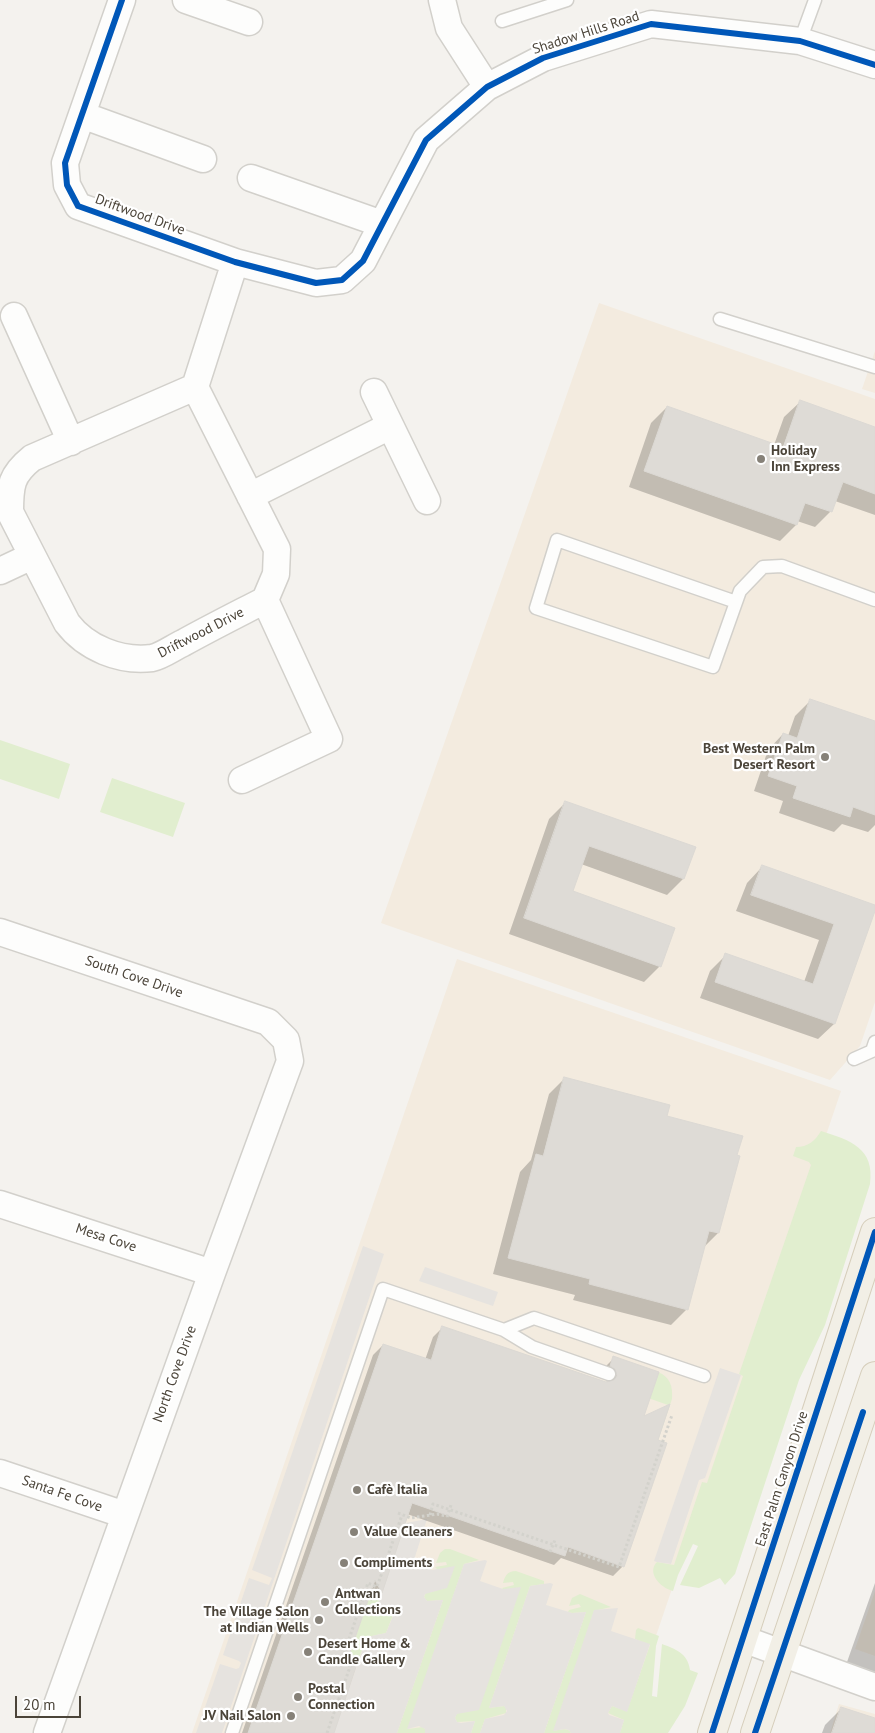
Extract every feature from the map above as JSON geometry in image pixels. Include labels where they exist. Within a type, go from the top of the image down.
[{"type":"main road","name":"East Palm Canyon Drive","points":[[712,1733],[875,1232]]},
{"type":"main road","points":[[755,1733],[875,1376]]},
{"type":"street","name":"Driftwood Drive","points":[[122,0],[65,163],[67,185],[78,206],[235,262],[316,283]]},
{"type":"street","points":[[186,0],[249,22]]},
{"type":"street","points":[[442,0],[449,28],[487,87]]},
{"type":"street","name":"Shadow Hills Road","points":[[316,283],[342,280],[363,261],[426,140],[487,87],[542,58],[651,24],[800,41],[875,65]]},
{"type":"street","points":[[82,115],[203,159]]},
{"type":"street","points":[[251,178],[382,224]]},
{"type":"street","points":[[235,262],[195,387],[277,548],[276,574],[265,600],[329,738],[242,780]]},
{"type":"street","points":[[14,316],[71,442]]},
{"type":"street","name":"Driftwood Drive","points":[[195,387],[32,458],[20,468],[13,480],[10,493],[10,512],[67,623],[88,644],[103,651],[129,658],[154,658],[265,600]]},
{"type":"street","points":[[374,392],[427,501]]},
{"type":"street","points":[[250,496],[390,426]]},
{"type":"street","points":[[0,571],[32,556]]},
{"type":"street","name":"South Cove Drive","points":[[0,932],[268,1022]]},
{"type":"street","name":"North Cove Drive","points":[[47,1733],[212,1272],[290,1061],[286,1040],[268,1022]]},
{"type":"street","name":"Mesa Cove","points":[[0,1204],[212,1272]]},
{"type":"street","name":"Santa Fe Cove","points":[[0,1473],[125,1515]]},
{"type":"street","points":[[743,1639],[875,1687]]},
{"type":"lane","points":[[502,21],[567,0]]},
{"type":"lane","points":[[800,41],[815,0]]},
{"type":"lane","points":[[720,319],[875,367]]},
{"type":"lane","points":[[736,602],[557,540],[536,608],[713,667],[740,591],[763,567],[782,566],[875,600]]},
{"type":"lane","points":[[854,1059],[872,1051],[875,1042]]},
{"type":"lane","points":[[232,1733],[383,1289],[504,1330],[532,1347],[609,1374]]},
{"type":"lane","points":[[504,1330],[534,1318],[704,1376]]},
{"type":"path","points":[[430,1515],[433,1504],[616,1567],[620,1566],[672,1415]]},
{"type":"path","points":[[364,1582],[378,1587],[398,1528],[400,1514],[411,1518],[437,1514],[447,1517],[451,1505]]},
{"type":"path","points":[[393,1527],[398,1528]]},
{"type":"path","points":[[550,1552],[554,1540]]},
{"type":"path","points":[[384,1555],[388,1556]]},
{"type":"path","points":[[380,1566],[384,1568]]},
{"type":"path","points":[[324,1727],[328,1731],[348,1675],[351,1664],[342,1660],[368,1584]]},
{"type":"path","points":[[359,1597],[363,1599]]},
{"type":"path","points":[[354,1612],[358,1614]]},
{"type":"path","points":[[348,1630],[352,1631]]},
{"type":"path","points":[[341,1648],[346,1650]]},
{"type":"path","points":[[343,1673],[348,1675]]},
{"type":"path","points":[[338,1689],[342,1691]]},
{"type":"path","points":[[331,1708],[335,1710]]},
{"type":"shaded area","points":[[599,303],[875,399],[875,1002],[860,1046],[830,1080],[381,923]]},
{"type":"shaded area","points":[[875,351],[875,393],[862,389]]},
{"type":"shaded area","points":[[457,959],[841,1091],[623,1733],[192,1733]]},
{"type":"shaded area","points":[[363,1246],[384,1254],[222,1733],[196,1733],[220,1664],[236,1669],[239,1668],[241,1663],[223,1655],[249,1578],[269,1585],[272,1578],[252,1570]]},
{"type":"shaded area","points":[[425,1267],[498,1292],[493,1306],[419,1281]]},
{"type":"shaded area","points":[[720,1368],[741,1375],[705,1478],[699,1480],[671,1564],[654,1561]]},
{"type":"shaded area","points":[[427,1519],[413,1563],[432,1570],[455,1566],[447,1588],[425,1594],[424,1597],[427,1601],[443,1600],[397,1733],[334,1733],[367,1637],[386,1633],[393,1616],[389,1612],[374,1615],[406,1523]]},
{"type":"shaded area","points":[[487,1561],[480,1581],[503,1589],[521,1587],[479,1710],[457,1714],[455,1718],[457,1722],[461,1723],[475,1721],[471,1733],[425,1733],[425,1729],[419,1726],[407,1729],[464,1564]]},
{"type":"shaded area","points":[[553,1584],[546,1605],[572,1613],[586,1612],[544,1733],[480,1733],[485,1719],[504,1715],[507,1711],[504,1706],[489,1708],[530,1586]]},
{"type":"shaded area","points":[[875,1591],[875,1656],[855,1649]]},
{"type":"shaded area","points":[[618,1608],[611,1631],[650,1644],[627,1712],[612,1706],[608,1713],[624,1720],[620,1733],[571,1733],[565,1729],[553,1731],[594,1610]]},
{"type":"shaded area","points":[[839,1704],[875,1714],[875,1733],[830,1733]]},
{"type":"green space","points":[[0,740],[70,764],[59,799],[0,779]]},
{"type":"green space","points":[[112,778],[185,803],[173,837],[100,812]]},
{"type":"green space","points":[[821,1131],[842,1138],[858,1147],[869,1162],[871,1172],[870,1184],[825,1325],[799,1380],[735,1574],[725,1585],[720,1578],[699,1588],[680,1585],[698,1546],[693,1544],[678,1575],[673,1591],[664,1587],[656,1580],[653,1571],[654,1566],[657,1562],[674,1565],[702,1482],[707,1483],[743,1376],[739,1374],[811,1165],[809,1162],[793,1156],[796,1147],[811,1143]]},
{"type":"green space","points":[[658,1372],[670,1382],[672,1399],[618,1558],[615,1557],[668,1405],[648,1398]]},
{"type":"green space","points":[[445,1549],[450,1549],[479,1560],[464,1564],[408,1729],[423,1727],[425,1733],[397,1733],[443,1600],[427,1601],[424,1597],[437,1569],[435,1567],[447,1565],[446,1562],[436,1563],[440,1553]]},
{"type":"green space","points":[[516,1571],[544,1581],[544,1584],[530,1586],[489,1708],[504,1706],[506,1713],[485,1719],[480,1733],[471,1733],[475,1721],[457,1722],[455,1718],[502,1588],[514,1585],[513,1582],[503,1583],[505,1578],[508,1573]]},
{"type":"green space","points":[[372,1589],[382,1593],[374,1615],[389,1612],[393,1615],[386,1633],[367,1637],[358,1661],[349,1657]]},
{"type":"green space","points":[[580,1594],[611,1607],[594,1611],[554,1731],[566,1729],[571,1733],[544,1733],[586,1612],[568,1612],[569,1610],[581,1607],[579,1604],[569,1606],[572,1598]]},
{"type":"green space","points":[[638,1628],[659,1636],[656,1646],[652,1696],[657,1697],[662,1644],[680,1652],[687,1659],[690,1670],[698,1673],[685,1706],[668,1733],[620,1733],[624,1720],[608,1713],[612,1706],[627,1711],[650,1645],[635,1639]]},
{"type":"building","name":"Holiday Inn Express","points":[[800,400],[875,427],[875,494],[843,482],[832,512],[805,503],[797,525],[644,471],[667,406],[783,447]]},
{"type":"building","name":"Best Western Palm Desert Resort","points":[[810,699],[875,721],[875,815],[853,807],[850,817],[793,798],[797,786],[768,776],[783,733],[797,738]]},
{"type":"building","points":[[565,801],[696,847],[684,879],[589,846],[573,891],[675,928],[661,967],[524,918]]},
{"type":"building","points":[[762,865],[875,905],[875,911],[835,1024],[715,982],[725,953],[813,984],[834,924],[751,895]]},
{"type":"building","points":[[564,1077],[670,1105],[667,1116],[743,1136],[737,1155],[740,1156],[719,1233],[709,1231],[688,1310],[589,1284],[590,1279],[508,1258],[536,1154],[543,1156]]},
{"type":"building","points":[[442,1326],[606,1382],[614,1380],[617,1376],[615,1369],[610,1366],[613,1356],[659,1372],[644,1416],[670,1404],[658,1440],[667,1443],[624,1567],[568,1547],[565,1556],[412,1503],[382,1593],[375,1580],[345,1667],[358,1661],[334,1733],[248,1733],[383,1344],[431,1360]]},
{"type":"building","points":[[841,1707],[875,1718],[875,1733],[832,1733]]},
{"type":"cycle path","points":[[122,0],[65,163],[67,185],[78,206],[235,262],[316,283],[342,280],[363,261],[426,140],[487,87],[543,58],[651,24],[800,41],[875,65]]},
{"type":"cycle path","points":[[712,1733],[875,1232]]},
{"type":"cycle path","points":[[755,1733],[863,1412]]},
{"type":"place","name":"Holiday Inn Express","points":[[761,459]]},
{"type":"place","name":"Best Western Palm Desert Resort","points":[[825,757]]},
{"type":"place","name":"Cafè Italia","points":[[357,1490]]},
{"type":"place","name":"Value Cleaners","points":[[354,1532]]},
{"type":"place","name":"Compliments","points":[[344,1563]]},
{"type":"place","name":"Antwan Collections","points":[[325,1602]]},
{"type":"place","name":"The Village Salon at Indian Wells","points":[[319,1620]]},
{"type":"place","name":"Desert Home & Candle Gallery","points":[[308,1652]]},
{"type":"place","name":"Postal Connection","points":[[298,1697]]},
{"type":"place","name":"JV Nail Salon","points":[[291,1716]]}]
